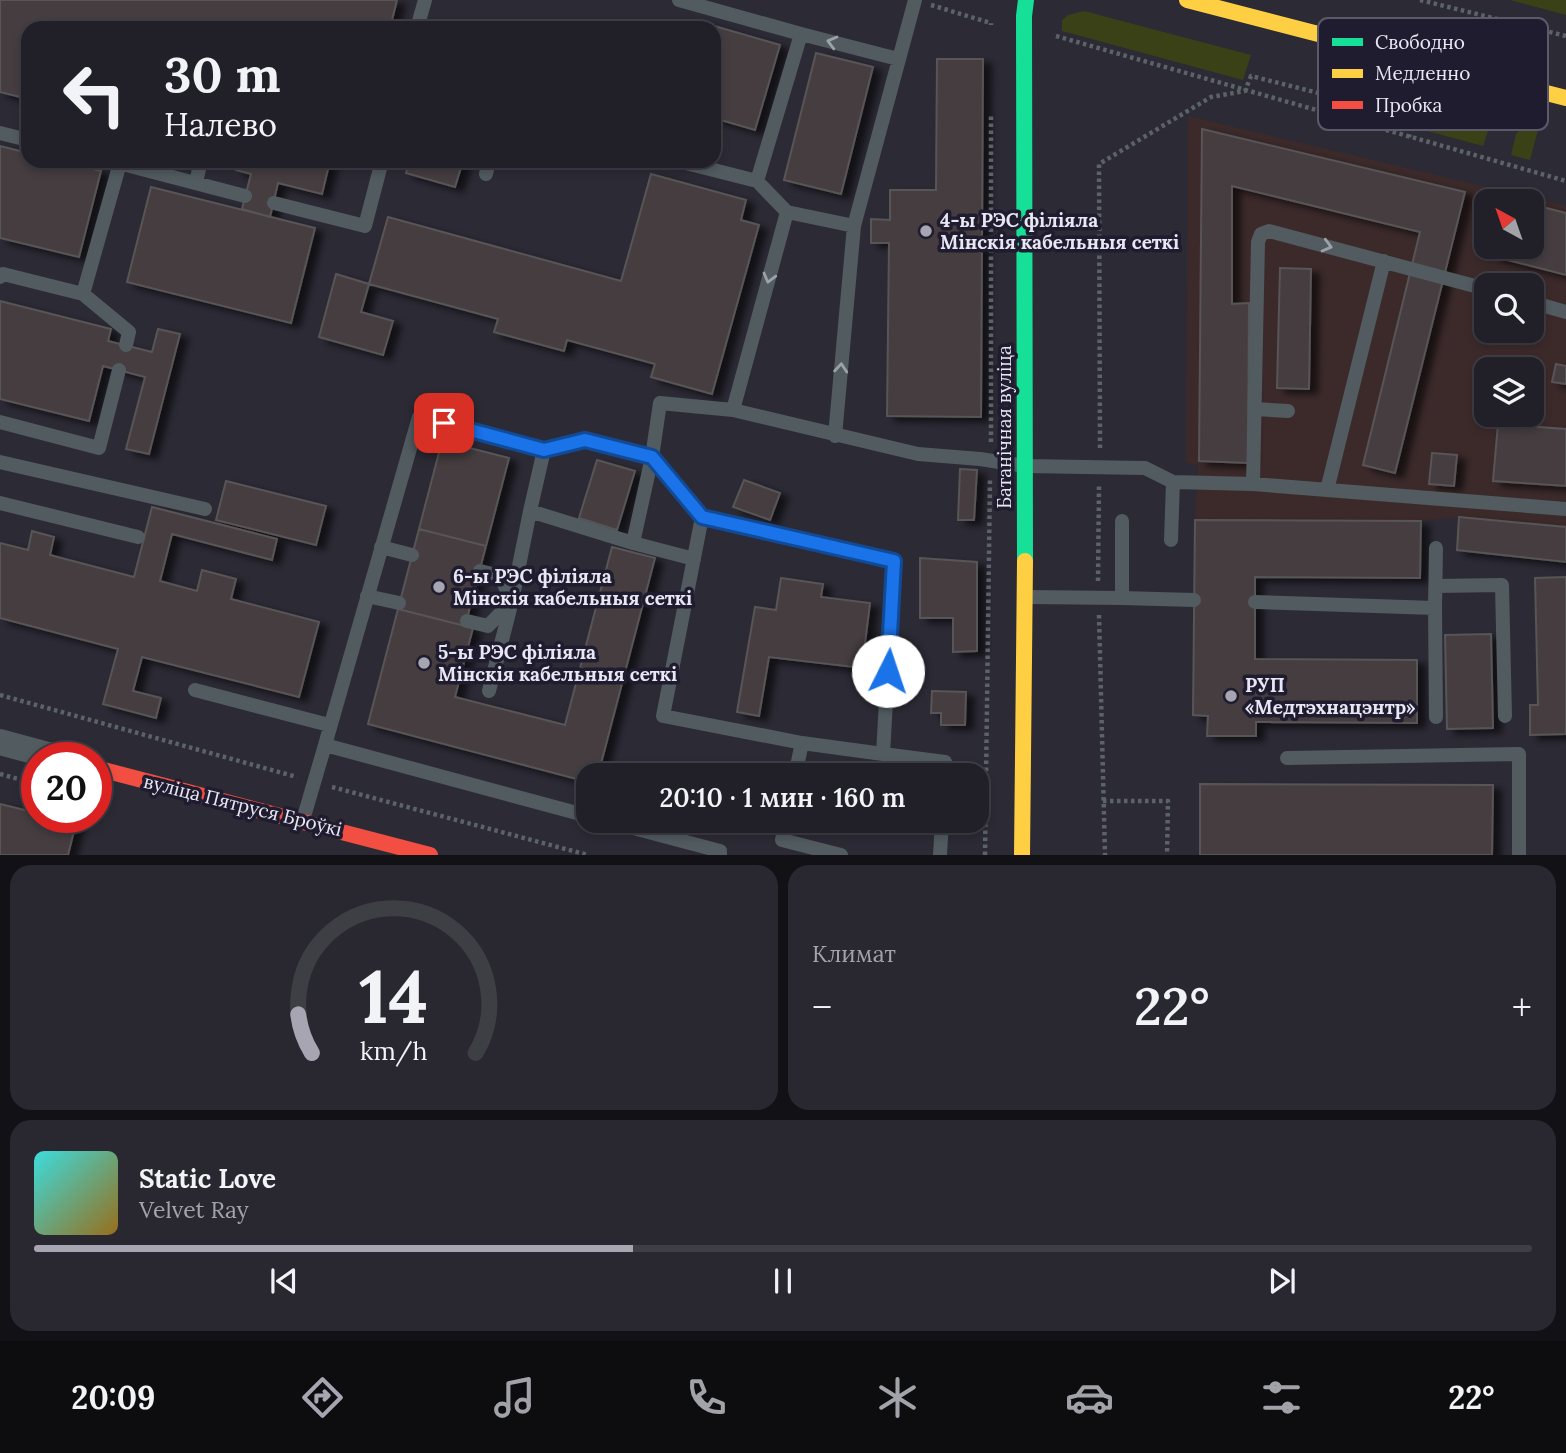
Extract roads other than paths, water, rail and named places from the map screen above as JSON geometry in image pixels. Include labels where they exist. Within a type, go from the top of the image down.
[{"type":"street","name":"Батанічная вуліца","points":[[1022,855],[1026,0]]},
{"type":"street","points":[[1187,0],[1318,33]]},
{"type":"street","points":[[1548,93],[1566,98]]},
{"type":"street","points":[[0,742],[21,748]]},
{"type":"street","name":"вуліца Пятруся Броўкі","points":[[112,772],[430,855]]},
{"type":"lane","points":[[419,21],[425,0]]},
{"type":"lane","points":[[679,0],[898,60]]},
{"type":"lane","points":[[835,436],[854,226],[915,1]]},
{"type":"lane","points":[[757,181],[801,34]]},
{"type":"lane","points":[[0,133],[21,138]]},
{"type":"lane","points":[[83,294],[114,168]]},
{"type":"lane","points":[[139,168],[245,196]]},
{"type":"lane","points":[[196,182],[199,168]]},
{"type":"lane","points":[[274,203],[365,226],[380,168]]},
{"type":"lane","points":[[705,168],[757,181],[787,212],[854,226]]},
{"type":"lane","points":[[733,410],[787,212]]},
{"type":"lane","points":[[1253,484],[1258,242],[1261,234],[1269,231],[1474,286]]},
{"type":"lane","points":[[1327,490],[1384,261]]},
{"type":"lane","points":[[0,277],[3,274],[83,294],[129,332],[126,345]]},
{"type":"lane","points":[[1544,306],[1566,312]]},
{"type":"lane","points":[[0,422],[99,448],[119,370]]},
{"type":"lane","points":[[633,543],[652,457],[660,402],[733,410],[918,454],[1025,466],[1144,468],[1173,482],[1253,484],[1566,509]]},
{"type":"lane","points":[[1255,409],[1288,411]]},
{"type":"lane","points":[[303,820],[419,417],[544,450],[585,440],[652,457],[702,517],[894,561],[883,754]]},
{"type":"lane","points":[[489,691],[512,601],[544,450]]},
{"type":"lane","points":[[0,462],[205,509]]},
{"type":"lane","points":[[1171,540],[1173,482]]},
{"type":"lane","points":[[0,503],[138,537]]},
{"type":"lane","points":[[530,511],[694,559]]},
{"type":"lane","points":[[702,517],[663,716],[802,743],[945,763]]},
{"type":"lane","points":[[1122,521],[1122,598]]},
{"type":"lane","points":[[381,547],[412,555]]},
{"type":"lane","points":[[1436,548],[1436,716]]},
{"type":"lane","points":[[480,571],[500,576],[512,601]]},
{"type":"lane","points":[[1436,586],[1502,585],[1505,716]]},
{"type":"lane","points":[[366,596],[399,603]]},
{"type":"lane","points":[[1025,597],[1098,596],[1194,600]]},
{"type":"lane","points":[[467,621],[488,626],[512,601]]},
{"type":"lane","points":[[1255,602],[1435,608]]},
{"type":"lane","points":[[195,690],[329,724]]},
{"type":"lane","points":[[798,763],[802,743]]},
{"type":"lane","points":[[325,745],[576,813]]},
{"type":"lane","points":[[1287,758],[1519,754],[1519,855]]},
{"type":"lane","points":[[652,833],[720,851],[720,855]]},
{"type":"lane","points":[[783,833],[782,840],[841,855]]},
{"type":"lane","points":[[940,855],[941,833]]},
{"type":"place","name":"4-ы РЭС філіяла Мінскія кабельныя сеткі","points":[[926,231]]},
{"type":"place","name":"6-ы РЭС філіяла Мінскія кабельныя сеткі","points":[[439,587]]},
{"type":"place","name":"5-ы РЭС філіяла Мінскія кабельныя сеткі","points":[[424,663]]},
{"type":"place","name":"РУП «Медтэхнацэнтр»","points":[[1231,696]]}]
